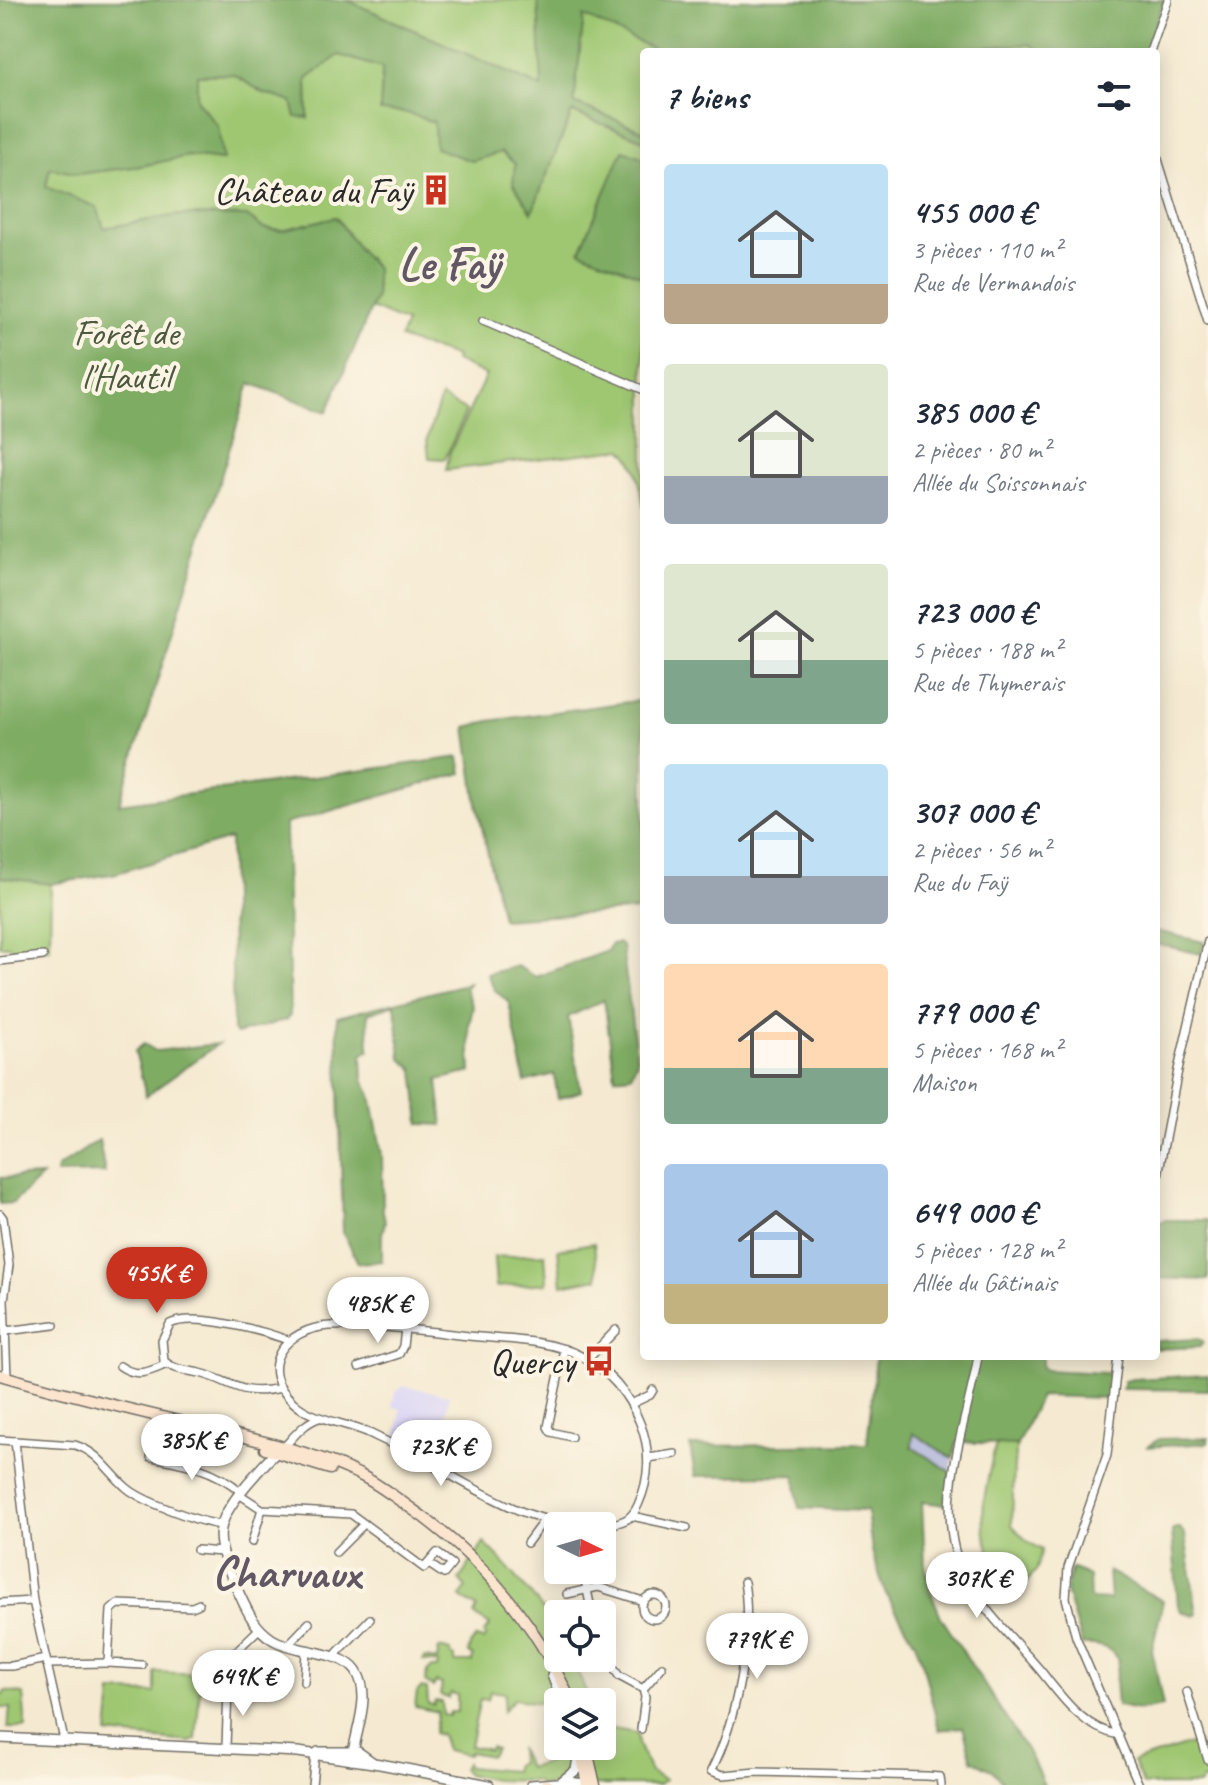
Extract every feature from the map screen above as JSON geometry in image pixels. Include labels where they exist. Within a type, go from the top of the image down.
[{"type":"main road","points":[[2,1378],[336,1464],[380,1486],[440,1528],[473,1557],[531,1631],[564,1688]]},
{"type":"main road","points":[[280,1450],[365,1484],[404,1504]]},
{"type":"main road","points":[[531,1631],[557,1688]]},
{"type":"main road","points":[[582,1760],[590,1784]]},
{"type":"main road","points":[[587,1760],[590,1784]]},
{"type":"street","points":[[1151,48],[1168,0]]},
{"type":"street","points":[[1160,166],[1208,321]]},
{"type":"street","points":[[483,321],[640,388]]},
{"type":"street","points":[[1160,1165],[1208,941]]},
{"type":"street","points":[[0,961],[43,956]]},
{"type":"street","points":[[0,1215],[9,1265],[4,1300],[6,1331],[2,1378]]},
{"type":"street","points":[[281,1388],[240,1390],[202,1374],[176,1369],[167,1364],[162,1354],[162,1340],[166,1329],[175,1321],[243,1326],[288,1340]]},
{"type":"street","points":[[6,1331],[54,1325]]},
{"type":"street","points":[[307,1418],[281,1388],[277,1373],[278,1360],[288,1340],[303,1330],[358,1325],[534,1342],[564,1349],[587,1360],[612,1379],[631,1404],[646,1439],[648,1458],[645,1486],[632,1516],[616,1523]]},
{"type":"street","points":[[359,1367],[399,1354],[405,1329]]},
{"type":"street","points":[[587,1360],[616,1330]]},
{"type":"street","points":[[564,1349],[548,1427],[551,1432],[571,1437]]},
{"type":"street","points":[[977,1360],[960,1438],[951,1503],[954,1540],[961,1568],[975,1593],[1076,1714],[1106,1732],[1119,1735]]},
{"type":"street","points":[[1118,1360],[1107,1455],[1068,1568],[1066,1593],[1076,1637],[1139,1785]]},
{"type":"street","points":[[120,1366],[128,1372],[139,1374],[167,1364]]},
{"type":"street","points":[[631,1404],[650,1395],[653,1390]]},
{"type":"street","points":[[307,1418],[321,1417],[367,1432],[505,1505],[544,1520],[527,1543]]},
{"type":"street","points":[[307,1418],[225,1512],[221,1525],[222,1552],[249,1615],[259,1629],[287,1646],[335,1658],[352,1666],[362,1685],[355,1754]]},
{"type":"street","points":[[0,1440],[85,1448],[133,1493],[221,1525]]},
{"type":"street","points":[[15,1441],[33,1601],[64,1740]]},
{"type":"street","points":[[648,1458],[675,1454]]},
{"type":"street","points":[[151,1457],[191,1465],[222,1476],[262,1509],[351,1514],[424,1568],[429,1564]]},
{"type":"street","points":[[252,1542],[262,1509]]},
{"type":"street","points":[[632,1516],[687,1528]]},
{"type":"street","points":[[336,1552],[364,1524]]},
{"type":"street","points":[[197,1550],[222,1552]]},
{"type":"street","points":[[744,1582],[743,1674],[711,1771],[723,1775],[757,1772],[940,1781]]},
{"type":"street","points":[[587,1584],[590,1600]]},
{"type":"street","points":[[567,1594],[588,1588],[604,1588],[643,1601]]},
{"type":"street","points":[[0,1603],[33,1601]]},
{"type":"street","points":[[108,1663],[111,1610],[118,1604],[192,1607],[199,1604]]},
{"type":"street","points":[[335,1658],[370,1619]]},
{"type":"street","points":[[287,1646],[309,1623]]},
{"type":"street","points":[[233,1654],[259,1629]]},
{"type":"street","points":[[304,1682],[306,1651]]},
{"type":"street","points":[[0,1666],[46,1662],[142,1665]]},
{"type":"street","points":[[641,1729],[645,1703],[643,1689],[662,1667]]},
{"type":"street","points":[[616,1672],[643,1689]]},
{"type":"street","points":[[226,1747],[228,1688]]},
{"type":"street","points":[[1187,1692],[1208,1760]]},
{"type":"street","points":[[0,1738],[226,1747],[315,1754],[320,1757],[355,1754],[372,1762],[489,1785]]},
{"type":"street","points":[[312,1785],[315,1754]]},
{"type":"street","points":[[559,1783],[576,1770],[578,1760]]},
{"type":"street","points":[[531,1785],[590,1784]]},
{"type":"shaded area","points":[[404,1386],[449,1395],[446,1416],[457,1421],[456,1441],[451,1455],[441,1463],[396,1440],[401,1409],[392,1407],[395,1392]]},
{"type":"shaded area","points":[[913,1433],[953,1459],[951,1472],[912,1447]]},
{"type":"green space","name":"Forêt de l'Hautil","points":[[0,0],[347,0],[542,88],[538,0],[1164,0],[1147,48],[1036,48],[1030,44],[964,48],[652,48],[584,16],[574,103],[640,129],[640,138],[572,112],[532,212],[513,183],[515,164],[501,152],[472,161],[435,148],[434,122],[404,112],[380,111],[382,68],[339,55],[307,79],[308,118],[296,117],[292,102],[264,93],[233,74],[197,75],[197,101],[218,126],[223,160],[188,156],[78,174],[50,168],[46,187],[97,207],[104,228],[178,215],[247,216],[263,228],[282,230],[336,217],[376,268],[376,297],[327,412],[250,383],[119,804],[459,757],[462,773],[285,824],[290,1016],[287,1020],[236,1034],[233,1030],[230,839],[117,873],[51,884],[0,877]]},
{"type":"green space","points":[[347,0],[538,0],[543,88]]},
{"type":"green space","points":[[584,15],[652,48],[640,48],[640,129],[574,103]]},
{"type":"green space","points":[[1031,44],[1036,48],[964,48]]},
{"type":"green space","points":[[339,54],[383,68],[381,110],[404,112],[434,122],[436,148],[472,161],[501,152],[515,164],[532,211],[572,112],[640,138],[640,484],[632,461],[622,449],[446,470],[450,452],[486,375],[455,361],[456,357],[400,338],[406,323],[371,308],[376,297],[376,268],[336,217],[282,230],[263,228],[246,216],[178,215],[104,228],[66,196],[45,187],[50,167],[78,174],[188,156],[222,160],[218,126],[197,101],[197,75],[233,74],[264,93],[292,102],[308,118],[307,79]]},
{"type":"green space","points":[[623,150],[640,156],[640,275],[580,251]]},
{"type":"green space","points":[[441,397],[466,411],[445,459],[429,458],[427,439]]},
{"type":"green space","points":[[640,701],[640,910],[502,919],[476,799],[466,727],[489,721]]},
{"type":"green space","points":[[0,877],[51,884],[50,949],[15,950],[10,946],[0,946]]},
{"type":"green space","points":[[1160,932],[1204,942],[1201,954],[1160,945]]},
{"type":"green space","points":[[611,944],[622,946],[637,1061],[631,1075],[615,1077],[604,1000],[568,1017],[581,1091],[558,1099],[554,1074],[525,1082],[509,1003],[494,989],[487,974],[517,966],[536,977],[607,951]]},
{"type":"green space","points":[[469,983],[465,988],[473,1007],[469,1025],[471,1072],[438,1080],[443,1125],[420,1124],[414,1070],[401,1058],[395,1004],[368,1013],[369,1050],[362,1055],[363,1079],[371,1095],[382,1155],[385,1222],[382,1261],[358,1263],[343,1232],[337,1017]]},
{"type":"green space","points":[[144,1044],[156,1051],[218,1044],[146,1096],[135,1051]]},
{"type":"green space","points":[[99,1140],[105,1173],[56,1174],[57,1168]]},
{"type":"green space","points":[[42,1176],[13,1203],[0,1204],[1,1178]]},
{"type":"green space","points":[[1208,1220],[1208,1280],[1160,1278],[1160,1222]]},
{"type":"green space","points":[[594,1243],[598,1278],[562,1285],[558,1249]]},
{"type":"green space","points":[[545,1254],[547,1283],[496,1287],[494,1257]]},
{"type":"green space","points":[[1200,1339],[1203,1342],[1200,1347],[1160,1349],[1160,1341]]},
{"type":"green space","points":[[876,1360],[1042,1360],[1045,1370],[1107,1373],[1111,1377],[1108,1398],[1040,1396],[1017,1445],[957,1442],[953,1459],[913,1433],[912,1447],[951,1472],[946,1505],[922,1502],[925,1564],[930,1590],[941,1617],[1032,1759],[1044,1785],[1006,1785],[992,1770],[972,1760],[963,1727],[939,1730],[915,1642],[885,1592],[872,1551],[867,1511],[799,1508],[795,1475],[695,1476],[690,1446],[867,1444]]},
{"type":"green space","points":[[1208,1375],[1208,1390],[1122,1389],[1124,1381],[1132,1379]]},
{"type":"green space","points":[[1208,1438],[1208,1443],[1146,1447],[1159,1439]]},
{"type":"green space","points":[[996,1444],[1017,1445],[1012,1525],[1026,1540],[1042,1550],[1037,1569],[1022,1588],[995,1561],[985,1533],[984,1503]]},
{"type":"green space","points":[[1180,1528],[1185,1535],[1197,1614],[1194,1616],[1181,1611],[1178,1606],[1172,1531]]},
{"type":"green space","points":[[484,1543],[544,1612],[544,1672],[577,1672],[585,1688],[544,1688],[544,1714],[541,1703],[514,1699],[503,1711],[505,1693],[490,1691],[488,1700],[480,1699],[470,1746],[496,1749],[490,1756],[446,1750],[441,1734],[434,1733],[438,1712],[415,1707],[417,1692],[421,1688],[427,1689],[428,1704],[442,1702],[443,1715],[457,1712],[457,1695],[451,1693],[448,1698],[440,1695],[442,1684],[436,1682],[433,1687],[425,1682],[427,1671],[437,1668],[438,1663],[423,1661],[425,1658],[437,1660],[439,1648],[451,1651],[455,1662],[472,1662],[473,1656],[468,1653],[470,1645],[476,1638],[483,1640],[486,1636],[483,1634],[490,1625],[474,1615],[477,1608],[460,1597],[466,1588],[459,1580]]},
{"type":"green space","points":[[1071,1568],[1089,1576],[1090,1599],[1110,1600],[1108,1571],[1163,1601],[1152,1650],[1163,1706],[1139,1710],[1117,1706],[1115,1680],[1119,1660],[1103,1647],[1082,1645],[1066,1592]]},
{"type":"green space","points":[[155,1672],[201,1674],[196,1739],[190,1742],[108,1734],[112,1692],[155,1693]]},
{"type":"green space","points":[[5,1691],[23,1694],[26,1728],[8,1728],[10,1708],[0,1708],[0,1695]]},
{"type":"green space","points":[[616,1729],[637,1733],[638,1744],[650,1772],[665,1780],[659,1785],[539,1785],[536,1781],[494,1780],[467,1774],[462,1768],[466,1763],[467,1767],[513,1771],[515,1764],[520,1763],[519,1748],[528,1768],[556,1760],[616,1760]]},
{"type":"green space","points":[[1198,1743],[1208,1780],[1200,1785],[1143,1785],[1133,1762]]},
{"type":"place","name":"Château du Faÿ","points":[[436,190]]},
{"type":"place","name":"Quercy","points":[[599,1361]]},
{"type":"district","name":"Le Faÿ","points":[[449,264]]},
{"type":"district","name":"Charvaux","points":[[286,1573]]}]
